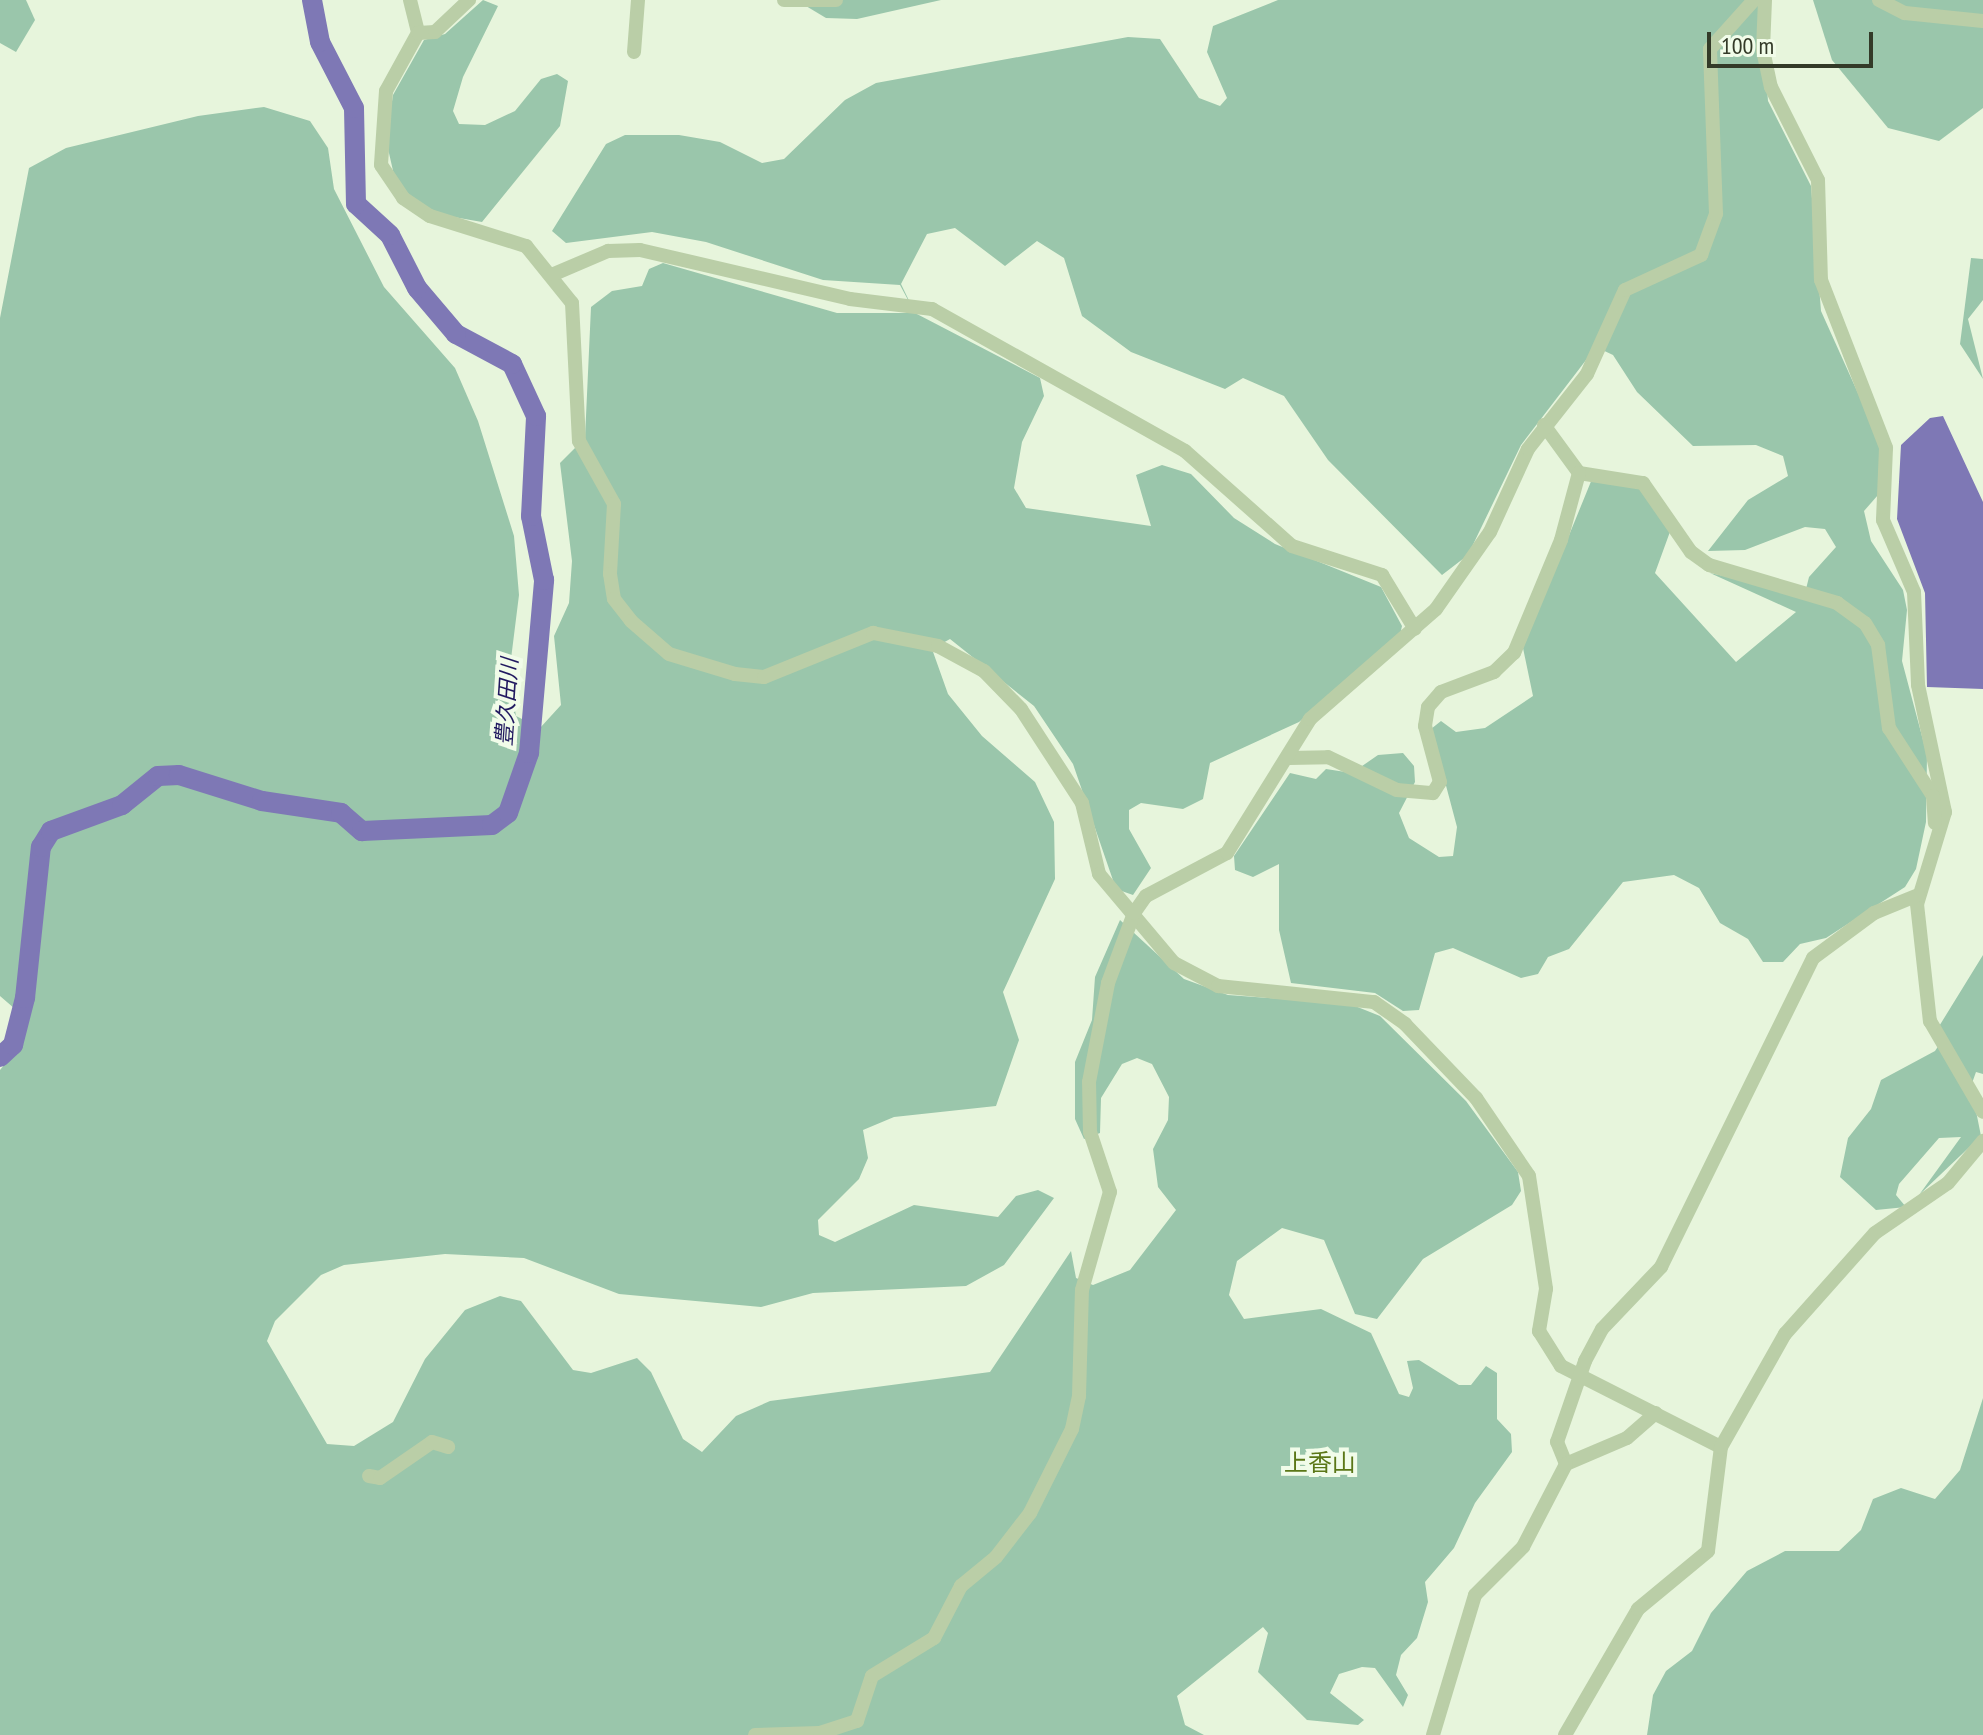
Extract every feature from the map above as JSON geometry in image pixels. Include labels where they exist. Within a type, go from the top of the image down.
[{"type":"street","points":[[410,0],[418,33],[382,108],[379,153],[388,181],[430,216],[526,246],[554,274],[575,316],[579,441],[614,504],[614,599],[631,621],[669,654],[735,674],[764,677],[873,633],[960,654],[1021,709],[1082,803],[1099,874],[1188,975],[1268,993],[1374,1002],[1476,1098],[1529,1176],[1546,1289],[1539,1331],[1579,1380],[1656,1413],[1721,1447]]},
{"type":"street","points":[[418,33],[435,32],[469,0]]},
{"type":"street","points":[[634,52],[638,0]]},
{"type":"street","points":[[784,0],[836,0]]},
{"type":"street","points":[[755,1735],[820,1733],[857,1721],[872,1676],[934,1638],[951,1599],[996,1557],[1057,1463],[1079,1396],[1082,1290],[1109,1206],[1086,1110],[1096,1030],[1134,913],[1146,896],[1227,853],[1289,758],[1310,719],[1415,629],[1475,557],[1544,425],[1587,374],[1625,290],[1686,267],[1711,239],[1710,49],[1754,0]]},
{"type":"street","points":[[1765,0],[1763,50],[1771,87],[1818,180],[1821,280],[1886,448],[1883,520],[1914,592],[1918,685],[1944,788],[1945,812],[1918,895],[1930,1021],[1940,1049],[1983,1112]]},
{"type":"street","points":[[1879,0],[1905,13],[1983,21]]},
{"type":"street","points":[[554,274],[608,251],[640,250],[850,299],[932,309],[1185,451],[1292,546],[1382,575],[1415,629]]},
{"type":"street","points":[[1544,425],[1579,473],[1643,483],[1691,552],[1709,565],[1837,603],[1865,623],[1878,645],[1889,728],[1933,796],[1930,861]]},
{"type":"street","points":[[1289,758],[1328,757],[1397,790],[1433,793],[1440,782],[1425,726],[1428,707],[1441,692],[1494,672],[1514,653],[1561,540],[1579,473]]},
{"type":"street","points":[[1566,1464],[1557,1442],[1579,1380],[1602,1329],[1661,1267],[1813,958],[1874,913],[1918,895]]},
{"type":"street","points":[[1565,1735],[1638,1609],[1708,1551],[1721,1447],[1785,1334],[1875,1233],[1948,1183],[1983,1141]]},
{"type":"street","points":[[1433,1735],[1475,1595],[1523,1547],[1566,1464],[1627,1438],[1656,1413]]},
{"type":"street","points":[[369,1476],[380,1478],[432,1442],[448,1447]]},
{"type":"green space","points":[[0,0],[26,0],[35,20],[16,52],[0,43]]},
{"type":"green space","points":[[483,0],[498,6],[463,77],[453,111],[459,124],[485,125],[515,111],[541,79],[557,74],[568,81],[560,126],[482,222],[442,215],[411,199],[394,175],[386,140],[393,95],[424,40],[445,34]]},
{"type":"green space","points":[[796,0],[941,0],[857,19],[826,18]]},
{"type":"green space","points":[[1278,0],[1760,0],[1768,101],[1811,186],[1821,311],[1880,442],[1878,495],[1864,511],[1871,541],[1903,590],[1907,610],[1902,661],[1927,755],[1926,822],[1916,869],[1905,887],[1826,938],[1800,944],[1783,962],[1763,962],[1748,939],[1720,923],[1699,888],[1674,875],[1623,882],[1569,949],[1548,957],[1538,974],[1521,978],[1453,948],[1435,953],[1419,1010],[1403,1011],[1375,993],[1291,983],[1279,930],[1279,864],[1253,877],[1235,870],[1234,856],[1290,773],[1316,779],[1326,769],[1352,773],[1378,755],[1403,753],[1414,766],[1415,782],[1399,813],[1409,838],[1439,857],[1453,856],[1457,827],[1431,729],[1441,721],[1456,732],[1485,728],[1533,696],[1523,648],[1592,479],[1641,486],[1671,529],[1655,573],[1736,662],[1796,612],[1710,573],[1805,593],[1809,577],[1836,547],[1825,529],[1805,527],[1745,550],[1708,551],[1748,500],[1788,476],[1783,456],[1756,445],[1693,446],[1637,392],[1613,355],[1596,347],[1521,445],[1468,555],[1442,575],[1328,460],[1284,396],[1243,378],[1225,389],[1131,352],[1082,316],[1064,258],[1037,241],[1005,266],[955,228],[927,234],[901,284],[915,313],[900,285],[823,280],[706,242],[652,232],[566,243],[552,231],[606,144],[625,135],[679,135],[720,142],[762,163],[784,159],[845,100],[876,83],[1128,37],[1160,39],[1199,98],[1220,106],[1227,98],[1207,52],[1213,26]]},
{"type":"green space","points":[[1813,0],[1983,0],[1983,108],[1939,141],[1888,128],[1832,60]]},
{"type":"green space","points":[[264,107],[310,121],[328,148],[334,189],[384,287],[455,368],[478,421],[514,536],[519,595],[509,675],[516,716],[540,728],[561,705],[554,636],[569,603],[572,561],[560,463],[585,438],[591,307],[612,291],[642,286],[649,269],[663,263],[837,313],[915,313],[1040,378],[1044,396],[1022,442],[1014,488],[1026,508],[1151,526],[1136,475],[1162,465],[1191,474],[1234,518],[1275,544],[1381,587],[1402,626],[1399,639],[1299,722],[1210,763],[1203,799],[1183,809],[1141,803],[1129,810],[1129,829],[1151,868],[1133,895],[1116,889],[1073,764],[1034,706],[950,639],[932,649],[948,694],[982,736],[1035,782],[1054,822],[1055,879],[1003,992],[1019,1040],[996,1106],[894,1117],[863,1130],[868,1158],[859,1179],[818,1220],[819,1235],[835,1242],[914,1205],[998,1217],[1016,1196],[1038,1190],[1054,1198],[1004,1265],[966,1286],[813,1293],[761,1307],[619,1294],[524,1258],[445,1254],[344,1265],[321,1275],[275,1321],[267,1341],[327,1444],[354,1446],[393,1422],[425,1359],[465,1310],[500,1296],[521,1301],[573,1370],[591,1373],[637,1358],[651,1372],[683,1439],[702,1452],[736,1416],[770,1401],[990,1372],[1071,1251],[1076,1278],[1093,1285],[1130,1270],[1176,1210],[1158,1187],[1153,1149],[1168,1120],[1169,1097],[1152,1064],[1137,1058],[1122,1064],[1101,1098],[1100,1133],[1084,1139],[1075,1119],[1075,1062],[1092,1020],[1095,977],[1120,920],[1184,979],[1228,995],[1350,1004],[1380,1016],[1466,1101],[1518,1172],[1521,1191],[1512,1205],[1423,1259],[1377,1319],[1355,1314],[1324,1240],[1282,1228],[1237,1261],[1229,1295],[1244,1319],[1321,1309],[1371,1333],[1399,1394],[1409,1397],[1413,1388],[1407,1361],[1419,1360],[1459,1385],[1471,1385],[1486,1366],[1497,1373],[1497,1419],[1511,1434],[1512,1452],[1475,1503],[1454,1548],[1425,1582],[1428,1602],[1417,1638],[1401,1655],[1396,1675],[1408,1695],[1403,1707],[1375,1668],[1362,1667],[1339,1674],[1330,1693],[1364,1720],[1358,1725],[1307,1720],[1258,1672],[1268,1633],[1263,1627],[1177,1696],[1185,1725],[1204,1735],[0,1735],[0,1070],[24,1041],[22,1015],[0,996],[0,318],[29,168],[66,148],[198,116]]},
{"type":"green space","points":[[1971,258],[1983,259],[1983,300],[1968,319],[1983,379],[1960,344]]},
{"type":"green space","points":[[1983,955],[1983,1074],[1976,1072],[1971,1086],[1981,1136],[1919,1195],[1961,1137],[1939,1138],[1899,1184],[1896,1195],[1906,1207],[1876,1210],[1840,1177],[1848,1138],[1871,1109],[1881,1080],[1935,1051],[1943,1039],[1938,1028]]},
{"type":"green space","points":[[1983,1398],[1983,1735],[1647,1735],[1653,1695],[1666,1671],[1692,1651],[1711,1613],[1747,1571],[1785,1551],[1839,1551],[1861,1530],[1873,1499],[1901,1488],[1935,1499],[1960,1470]]},
{"type":"shaded area","points":[[1943,416],[1983,502],[1983,689],[1927,687],[1925,593],[1897,519],[1901,445],[1930,418]]},
{"type":"waterway","name":"豊久田川","points":[[0,1057],[13,1045],[25,998],[41,847],[51,831],[122,805],[158,776],[179,775],[262,801],[341,813],[362,831],[492,825],[508,813],[529,753],[544,580],[531,516],[536,416],[512,364],[456,334],[417,288],[390,235],[356,204],[354,108],[320,42],[312,0]]},
{"type":"district","name":"上香山","points":[[1320,1463]]}]
